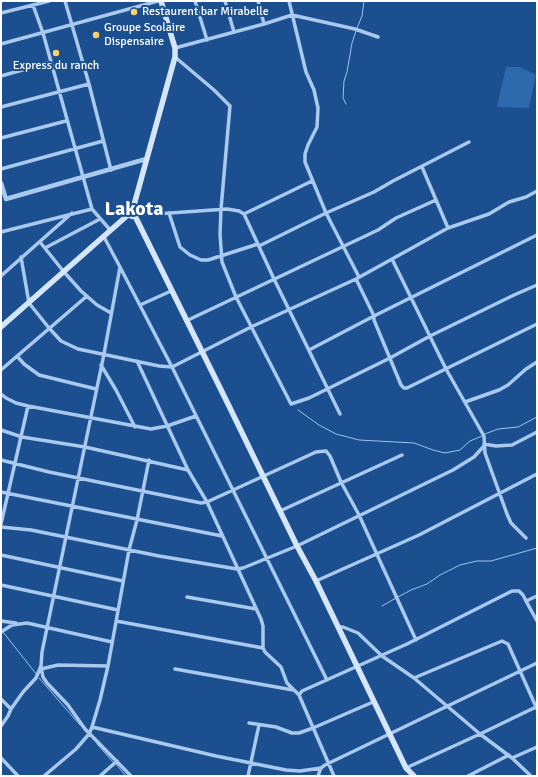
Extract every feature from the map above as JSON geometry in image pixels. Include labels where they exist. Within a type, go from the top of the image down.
[{"type":"main road","points":[[160,1],[175,48],[175,57],[134,205],[128,208],[134,214],[296,546],[316,581],[356,668],[406,768],[414,776]]},
{"type":"main road","points":[[1,327],[110,231],[134,214],[138,207],[134,205]]},
{"type":"street","points":[[1,14],[49,1]]},
{"type":"street","points":[[65,1],[89,84],[111,170]]},
{"type":"street","points":[[1,44],[160,1]]},
{"type":"street","points":[[195,1],[207,40]]},
{"type":"street","points":[[225,1],[234,32]]},
{"type":"street","points":[[258,1],[264,24]]},
{"type":"street","points":[[289,1],[306,72],[314,90],[318,108],[316,127],[305,154],[305,162],[326,213],[358,278],[401,385],[404,388],[407,388],[537,324]]},
{"type":"street","points":[[33,5],[43,33],[66,121],[92,208],[110,231]]},
{"type":"street","points":[[175,48],[292,15],[355,29],[378,37]]},
{"type":"street","points":[[175,57],[230,106],[220,209],[222,262],[236,297],[290,403],[300,402],[390,358],[430,336],[537,285]]},
{"type":"street","points":[[1,76],[51,62]]},
{"type":"street","points":[[1,107],[89,84]]},
{"type":"street","points":[[1,138],[66,121]]},
{"type":"street","points":[[1,169],[103,141]]},
{"type":"street","points":[[169,213],[180,247],[184,251],[201,260],[208,260],[258,245],[368,194],[469,142]]},
{"type":"street","points":[[1,183],[3,200],[146,160]]},
{"type":"street","points":[[422,167],[448,228]]},
{"type":"street","points":[[244,214],[312,181]]},
{"type":"street","points":[[21,257],[29,303],[61,341],[78,349],[159,366],[172,367],[251,327],[358,278],[448,228],[489,214],[509,202],[526,197],[537,191]]},
{"type":"street","points":[[186,321],[343,247],[378,230],[396,218],[436,200]]},
{"type":"street","points":[[1,232],[92,208]]},
{"type":"street","points":[[134,214],[156,214],[220,209],[234,210],[244,214],[340,414]]},
{"type":"street","points":[[1,275],[72,214]]},
{"type":"street","points":[[45,248],[100,219]]},
{"type":"street","points":[[104,237],[172,367],[327,680]]},
{"type":"street","points":[[309,350],[410,298],[537,237]]},
{"type":"street","points":[[40,242],[64,272],[87,296],[97,305],[110,313]]},
{"type":"street","points":[[392,259],[446,369],[484,436],[484,445],[491,470],[507,514],[511,522],[526,538]]},
{"type":"street","points":[[120,267],[110,313],[104,354],[42,652],[41,668],[43,677],[47,683],[68,705],[89,734],[118,761],[131,776]]},
{"type":"street","points":[[140,305],[171,290]]},
{"type":"street","points":[[1,370],[87,296]]},
{"type":"street","points":[[17,356],[24,364],[39,376],[96,389]]},
{"type":"street","points":[[137,361],[188,470],[207,502],[261,619],[263,626],[263,648],[280,667],[287,683],[299,695],[334,776]]},
{"type":"street","points":[[465,402],[499,390],[508,385],[530,365],[537,362]]},
{"type":"street","points":[[101,365],[135,427]]},
{"type":"street","points":[[1,394],[11,401],[28,406],[151,429],[167,426],[196,416]]},
{"type":"street","points":[[1,524],[16,464],[28,406]]},
{"type":"street","points":[[1,430],[22,436],[85,447],[188,470]]},
{"type":"street","points":[[484,445],[512,445],[537,432]]},
{"type":"street","points":[[1,527],[66,536],[129,550],[237,569],[243,568],[296,546],[453,470],[474,457],[484,445]]},
{"type":"street","points":[[1,460],[196,502],[207,502],[324,450],[328,452],[341,482],[359,515],[416,640]]},
{"type":"street","points":[[280,511],[402,455]]},
{"type":"street","points":[[44,776],[76,749],[89,734],[92,727],[108,666],[129,550],[137,520],[148,460]]},
{"type":"street","points":[[316,581],[419,535],[537,474]]},
{"type":"street","points":[[1,492],[222,536]]},
{"type":"street","points":[[1,555],[60,566],[123,581]]},
{"type":"street","points":[[1,585],[118,610]]},
{"type":"street","points":[[299,695],[302,691],[416,640],[512,592],[519,591],[523,595],[537,621]]},
{"type":"street","points":[[526,601],[537,596]]},
{"type":"street","points":[[187,597],[256,609]]},
{"type":"street","points":[[1,621],[27,623],[112,642]]},
{"type":"street","points":[[116,621],[263,648]]},
{"type":"street","points":[[1,632],[12,625],[19,623]]},
{"type":"street","points":[[337,627],[343,627],[358,633],[382,656],[414,678],[480,734],[509,755],[531,776]]},
{"type":"street","points":[[406,768],[536,708],[508,644],[502,641],[496,642],[414,678]]},
{"type":"street","points":[[92,727],[251,763],[292,770],[310,770],[321,768],[537,663]]},
{"type":"street","points":[[41,668],[58,665],[108,666]]},
{"type":"street","points":[[1,726],[8,716],[10,709],[36,678],[41,668]]},
{"type":"street","points":[[175,669],[293,690]]},
{"type":"street","points":[[1,699],[10,709]]},
{"type":"street","points":[[249,723],[276,727],[292,733],[299,733],[374,702]]},
{"type":"street","points":[[248,776],[259,725]]},
{"type":"street","points":[[512,758],[537,747]]},
{"type":"street","points":[[468,776],[509,755]]},
{"type":"street","points":[[1,758],[18,776]]},
{"type":"street","points":[[100,776],[118,761]]},
{"type":"street","points":[[318,776],[321,768]]},
{"type":"shaded area","points":[[506,67],[520,67],[536,75],[529,108],[497,107]]},
{"type":"waterway","points":[[357,28],[362,16],[364,1]]},
{"type":"waterway","points":[[346,104],[343,98],[344,81],[356,31]]},
{"type":"waterway","points":[[298,410],[319,425],[336,434],[359,440],[414,443],[445,453],[460,450],[470,441],[482,436]]},
{"type":"waterway","points":[[485,434],[498,429],[518,427],[537,417]]},
{"type":"waterway","points":[[398,597],[427,584],[440,575],[460,565],[477,561],[491,561],[537,548]]},
{"type":"waterway","points":[[382,606],[396,598]]},
{"type":"waterway","points":[[3,632],[37,675]]},
{"type":"waterway","points":[[39,678],[80,725]]},
{"type":"waterway","points":[[97,744],[113,762]]},
{"type":"waterway","points":[[116,764],[126,776]]},
{"type":"place","name":"Restaurent bar Mirabelle","points":[[134,12]]},
{"type":"place","name":"Groupe Scolaire Dispensaire","points":[[96,35]]},
{"type":"place","name":"Express du ranch","points":[[56,53]]},
{"type":"district","name":"Lakota","points":[[134,210]]}]
